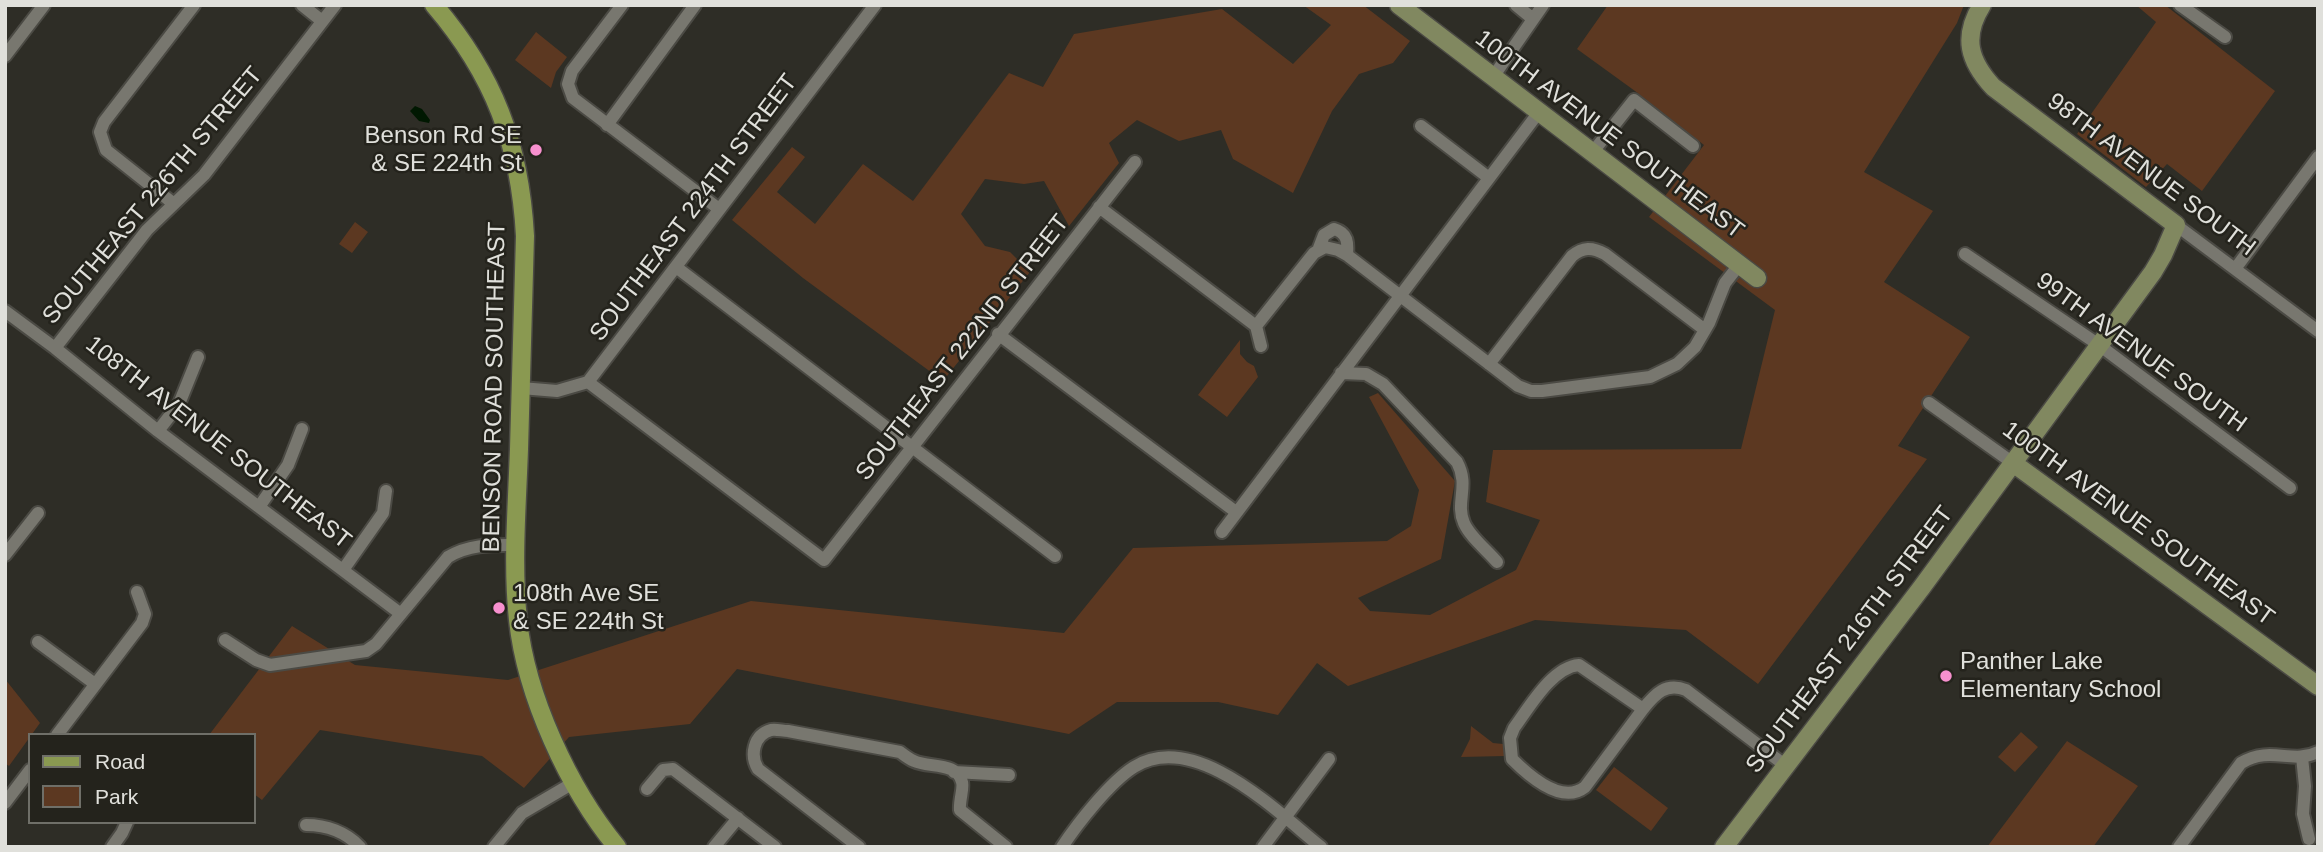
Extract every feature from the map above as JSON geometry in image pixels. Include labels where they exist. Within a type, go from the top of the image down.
[{"type":"main road","name":"BENSON ROAD SOUTHEAST","points":[[434,5],[460,37],[501,111],[515,155],[523,195],[525,236],[516,545],[518,620],[538,701],[573,783]]},
{"type":"main road","points":[[573,783],[617,847]]},
{"type":"street","points":[[5,56],[44,5]]},
{"type":"street","points":[[174,204],[106,150],[100,131],[104,122],[194,5]]},
{"type":"street","points":[[302,5],[322,21]]},
{"type":"street","name":"SOUTHEAST 226TH STREET","points":[[55,348],[147,230],[204,175],[335,5]]},
{"type":"street","points":[[622,5],[572,71],[568,84],[573,98],[719,209]]},
{"type":"street","points":[[607,125],[695,5]]},
{"type":"street","name":"SOUTHEAST 224TH STREET","points":[[588,383],[875,5]]},
{"type":"street","name":"100TH AVENUE SOUTHEAST","points":[[1399,5],[1757,278]]},
{"type":"street","points":[[1516,5],[1534,19]]},
{"type":"street","points":[[1493,77],[1544,5]]},
{"type":"street","name":"98TH AVENUE SOUTH","points":[[1982,5],[1969,33],[1970,47],[1975,62],[1993,87],[2318,331]]},
{"type":"street","points":[[2180,5],[2225,37]]},
{"type":"street","points":[[1592,153],[1634,100],[1693,146]]},
{"type":"street","points":[[1222,532],[1539,112]]},
{"type":"street","points":[[1421,126],[1489,178]]},
{"type":"street","points":[[2235,269],[2318,157]]},
{"type":"street","name":"SOUTHEAST 222ND STREET","points":[[588,383],[824,560],[1135,162]]},
{"type":"street","points":[[1099,208],[1256,326],[1261,346]]},
{"type":"street","name":"SOUTHEAST 216TH STREET","points":[[1724,847],[2138,292],[2163,255],[2168,219]]},
{"type":"street","points":[[1256,326],[1325,248],[1325,235],[1334,229],[1343,234],[1348,240],[1347,255]]},
{"type":"street","points":[[1325,248],[1347,255],[1518,386],[1531,391],[1658,374],[1686,357],[1695,347],[1725,284],[1739,265]]},
{"type":"street","points":[[1489,364],[1572,256],[1580,250],[1596,249],[1605,254],[1705,330]]},
{"type":"street","name":"99TH AVENUE SOUTH","points":[[1965,254],[2099,345],[2290,488]]},
{"type":"street","points":[[676,267],[1055,556]]},
{"type":"street","name":"108TH AVENUE SOUTHEAST","points":[[5,312],[401,614]]},
{"type":"street","points":[[998,334],[1236,512]]},
{"type":"street","points":[[158,430],[179,404],[198,357]]},
{"type":"street","points":[[1341,373],[1369,375],[1383,384],[1457,462],[1464,488],[1460,509],[1464,523],[1497,562]]},
{"type":"street","points":[[521,388],[556,391],[588,383]]},
{"type":"street","name":"100TH AVENUE SOUTHEAST","points":[[1929,403],[2318,686]]},
{"type":"street","points":[[259,507],[288,465],[302,429]]},
{"type":"street","points":[[343,570],[383,513],[386,491]]},
{"type":"street","points":[[5,555],[38,513]]},
{"type":"street","points":[[225,640],[270,665],[357,654],[376,643],[448,556],[480,545],[516,545]]},
{"type":"street","points":[[59,733],[142,623],[145,614],[137,592]]},
{"type":"street","points":[[38,642],[96,684]]},
{"type":"street","points":[[1643,709],[1584,667],[1566,667],[1553,678],[1510,734],[1512,759],[1556,792],[1573,793],[1585,787],[1643,709],[1660,691],[1677,687],[1686,690],[1786,766]]},
{"type":"street","points":[[859,847],[758,769],[753,761],[756,743],[771,730],[900,752],[915,762],[947,767],[961,779],[963,785],[959,799],[960,810],[1006,847]]},
{"type":"street","points":[[2179,847],[2241,763],[2253,756],[2267,754],[2302,757],[2318,752]]},
{"type":"street","points":[[2302,757],[2305,786],[2303,814],[2309,839]]},
{"type":"street","points":[[1062,847],[1109,790],[1134,767],[1151,760],[1186,759],[1212,767],[1242,785],[1321,847]]},
{"type":"street","points":[[1263,847],[1329,759]]},
{"type":"street","points":[[647,789],[663,770],[673,769],[775,847]]},
{"type":"street","points":[[954,772],[1009,775]]},
{"type":"street","points":[[5,803],[28,773]]},
{"type":"street","points":[[494,847],[522,813],[573,783]]},
{"type":"street","points":[[714,847],[737,818]]},
{"type":"street","points":[[112,847],[126,824]]},
{"type":"street","points":[[306,825],[322,825],[333,829],[360,847]]},
{"type":"green space","points":[[1303,5],[1363,5],[1410,41],[1393,63],[1359,74],[1332,111],[1293,193],[1233,159],[1221,130],[1179,141],[1137,120],[1109,143],[1119,163],[1069,226],[1044,181],[1024,184],[985,179],[961,214],[985,246],[1010,252],[1030,272],[943,381],[803,278],[732,220],[792,147],[805,157],[777,192],[815,224],[863,164],[913,201],[1009,73],[1043,87],[1074,34],[1222,9],[1293,64],[1331,25]]},
{"type":"green space","points":[[1608,5],[1964,5],[1957,23],[1864,172],[1933,211],[1884,282],[1970,337],[1898,446],[1927,459],[1758,684],[1686,630],[1535,620],[1348,686],[1317,663],[1278,715],[1218,702],[1117,702],[1069,734],[737,669],[690,724],[569,737],[524,788],[482,756],[320,730],[262,800],[256,796],[256,733],[211,733],[292,626],[355,665],[508,680],[751,601],[1064,633],[1133,548],[1387,541],[1411,526],[1419,490],[1369,397],[1378,393],[1455,481],[1441,559],[1358,598],[1370,611],[1430,615],[1516,570],[1540,520],[1486,502],[1493,450],[1741,449],[1775,310],[1649,217],[1704,145],[1577,49]]},
{"type":"green space","points":[[2136,5],[2165,5],[2275,91],[2202,191],[2167,164],[2146,187],[2077,134],[2156,22]]},
{"type":"green space","points":[[536,32],[567,57],[556,72],[551,88],[515,60]]},
{"type":"green space","points":[[355,222],[368,232],[352,253],[339,244]]},
{"type":"green space","points":[[1240,340],[1240,354],[1254,366],[1258,377],[1227,417],[1198,395]]},
{"type":"green space","points":[[5,679],[40,723],[33,733],[28,733],[28,740],[9,766],[5,763]]},
{"type":"green space","points":[[1471,726],[1493,743],[1503,744],[1505,756],[1461,757],[1470,739]]},
{"type":"green space","points":[[2021,732],[2038,747],[2015,772],[1998,757]]},
{"type":"green space","points":[[2067,741],[2138,786],[2093,847],[1987,847]]},
{"type":"green space","points":[[1614,767],[1668,808],[1651,831],[1596,790]]},
{"type":"shaded area","points":[[415,106],[422,109],[430,120],[429,123],[419,121],[410,111]]},
{"type":"place","name":"Benson Rd SE & SE 224th St","points":[[536,150]]},
{"type":"place","name":"108th Ave SE & SE 224th St","points":[[499,608]]},
{"type":"place","name":"Panther Lake Elementary School","points":[[1946,676]]}]
